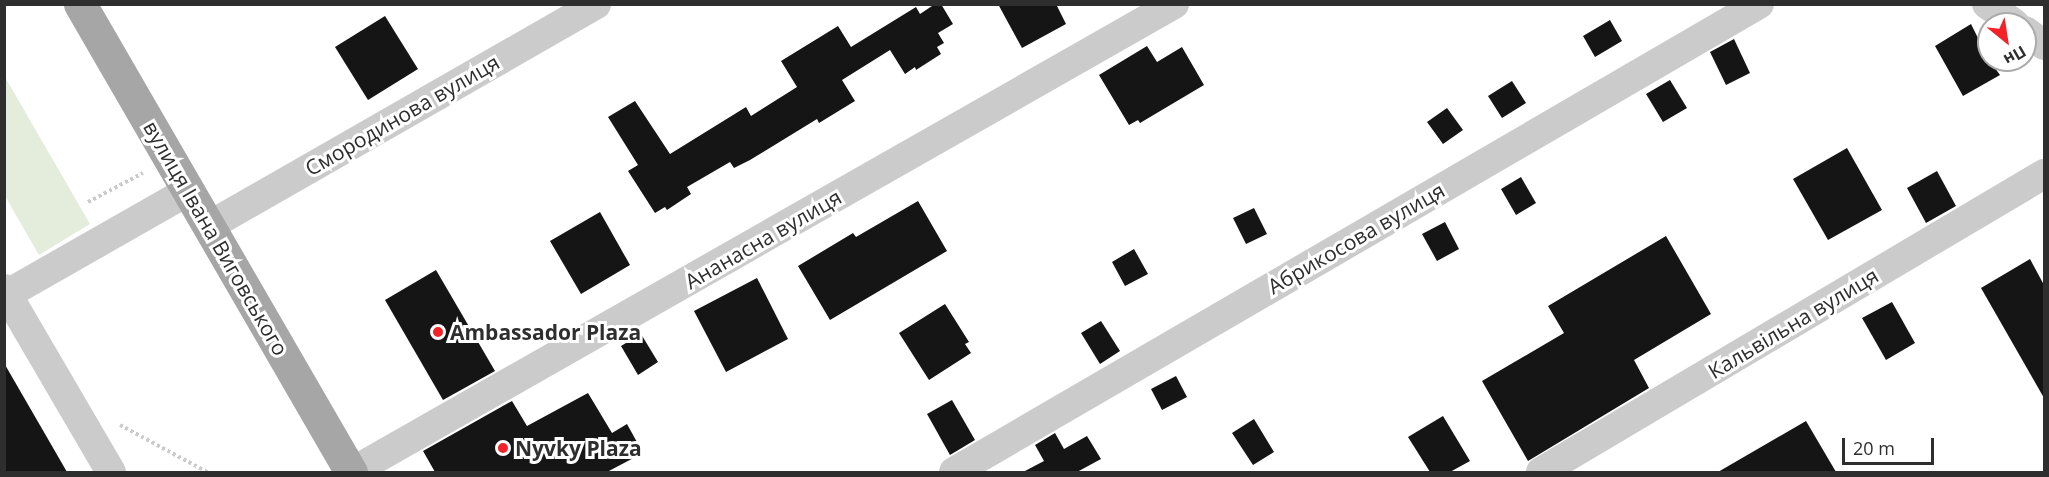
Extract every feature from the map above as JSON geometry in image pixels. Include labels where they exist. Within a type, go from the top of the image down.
[{"type":"main road","name":"вулиця Івана Виговського","points":[[80,4],[352,472]]},
{"type":"street","name":"Смородинова вулиця","points":[[209,226],[596,4]]},
{"type":"street","name":"Ананасна вулиця","points":[[352,472],[397,462],[1174,4]]},
{"type":"street","name":"Абрикосова вулиця","points":[[954,472],[1759,4]]},
{"type":"street","name":"Кальвільна вулиця","points":[[1541,472],[2044,174]]},
{"type":"street","points":[[111,472],[6,293],[188,191]]},
{"type":"path","points":[[88,202],[169,159]]},
{"type":"path","points":[[117,423],[207,472]]},
{"type":"green space","points":[[5,77],[90,224],[39,255],[5,196]]},
{"type":"building","points":[[935,4],[941,4],[953,24],[938,33],[944,43],[937,47],[941,54],[916,70],[915,67],[905,74],[890,50],[842,80],[855,101],[819,123],[817,119],[734,168],[730,162],[687,187],[691,194],[667,210],[665,207],[655,213],[628,171],[638,165],[608,117],[635,101],[670,154],[746,107],[751,116],[797,87],[781,61],[838,26],[851,47],[916,7],[920,14]]},
{"type":"building","points":[[998,4],[1056,4],[1066,24],[1022,48]]},
{"type":"building","points":[[385,16],[418,69],[368,100],[335,47]]},
{"type":"building","points":[[1610,20],[1622,41],[1595,57],[1583,36]]},
{"type":"building","points":[[1971,24],[1977,36],[1977,72],[1998,72],[2000,75],[1963,96],[1935,46]]},
{"type":"building","points":[[1734,39],[1750,73],[1726,85],[1710,52]]},
{"type":"building","points":[[1147,46],[1157,62],[1182,47],[1204,85],[1140,123],[1138,120],[1129,125],[1099,75]]},
{"type":"building","points":[[1670,80],[1687,108],[1663,122],[1646,94]]},
{"type":"building","points":[[1512,81],[1526,103],[1502,118],[1488,96]]},
{"type":"building","points":[[1447,108],[1463,130],[1443,144],[1427,122]]},
{"type":"building","points":[[1847,148],[1882,210],[1828,240],[1793,179]]},
{"type":"building","points":[[1937,171],[1956,206],[1926,223],[1907,188]]},
{"type":"building","points":[[1521,177],[1536,203],[1516,215],[1501,189]]},
{"type":"building","points":[[918,201],[947,251],[830,320],[798,266],[853,233],[856,237]]},
{"type":"building","points":[[1254,208],[1267,234],[1246,244],[1233,218]]},
{"type":"building","points":[[600,212],[630,265],[581,294],[550,241]]},
{"type":"building","points":[[1445,222],[1459,249],[1437,261],[1422,234]]},
{"type":"building","points":[[1666,236],[1711,314],[1634,360],[1649,388],[1528,461],[1482,381],[1564,333],[1548,306]]},
{"type":"building","points":[[1134,249],[1148,274],[1125,286],[1112,262]]},
{"type":"building","points":[[2030,259],[2044,285],[2044,398],[1981,288]]},
{"type":"building","name":"Ambassador Plaza","points":[[436,270],[495,371],[443,400],[385,300]]},
{"type":"building","points":[[757,278],[788,339],[726,372],[694,311]]},
{"type":"building","points":[[1892,302],[1915,343],[1886,360],[1862,318]]},
{"type":"building","points":[[945,304],[969,342],[965,344],[971,353],[929,380],[899,333]]},
{"type":"building","points":[[1101,321],[1120,351],[1100,364],[1081,333]]},
{"type":"building","points":[[641,334],[658,362],[638,375],[621,346]]},
{"type":"building","points":[[4,363],[67,472],[4,472]]},
{"type":"building","points":[[1176,376],[1187,397],[1162,410],[1151,389]]},
{"type":"building","points":[[588,393],[612,433],[627,424],[643,453],[607,472],[435,472],[423,451],[512,401],[527,426]]},
{"type":"building","points":[[952,400],[975,440],[950,455],[927,414]]},
{"type":"building","points":[[1443,416],[1470,461],[1450,472],[1430,472],[1408,437]]},
{"type":"building","points":[[1254,419],[1274,452],[1253,465],[1232,433]]},
{"type":"building","points":[[1806,421],[1836,472],[1718,472]]},
{"type":"building","points":[[1055,433],[1064,449],[1087,436],[1101,459],[1077,472],[1023,472],[1044,461],[1035,445]]},
{"type":"place","name":"Ambassador Plaza","points":[[438,332]]},
{"type":"place","name":"Nyvky Plaza","points":[[503,448]]}]
